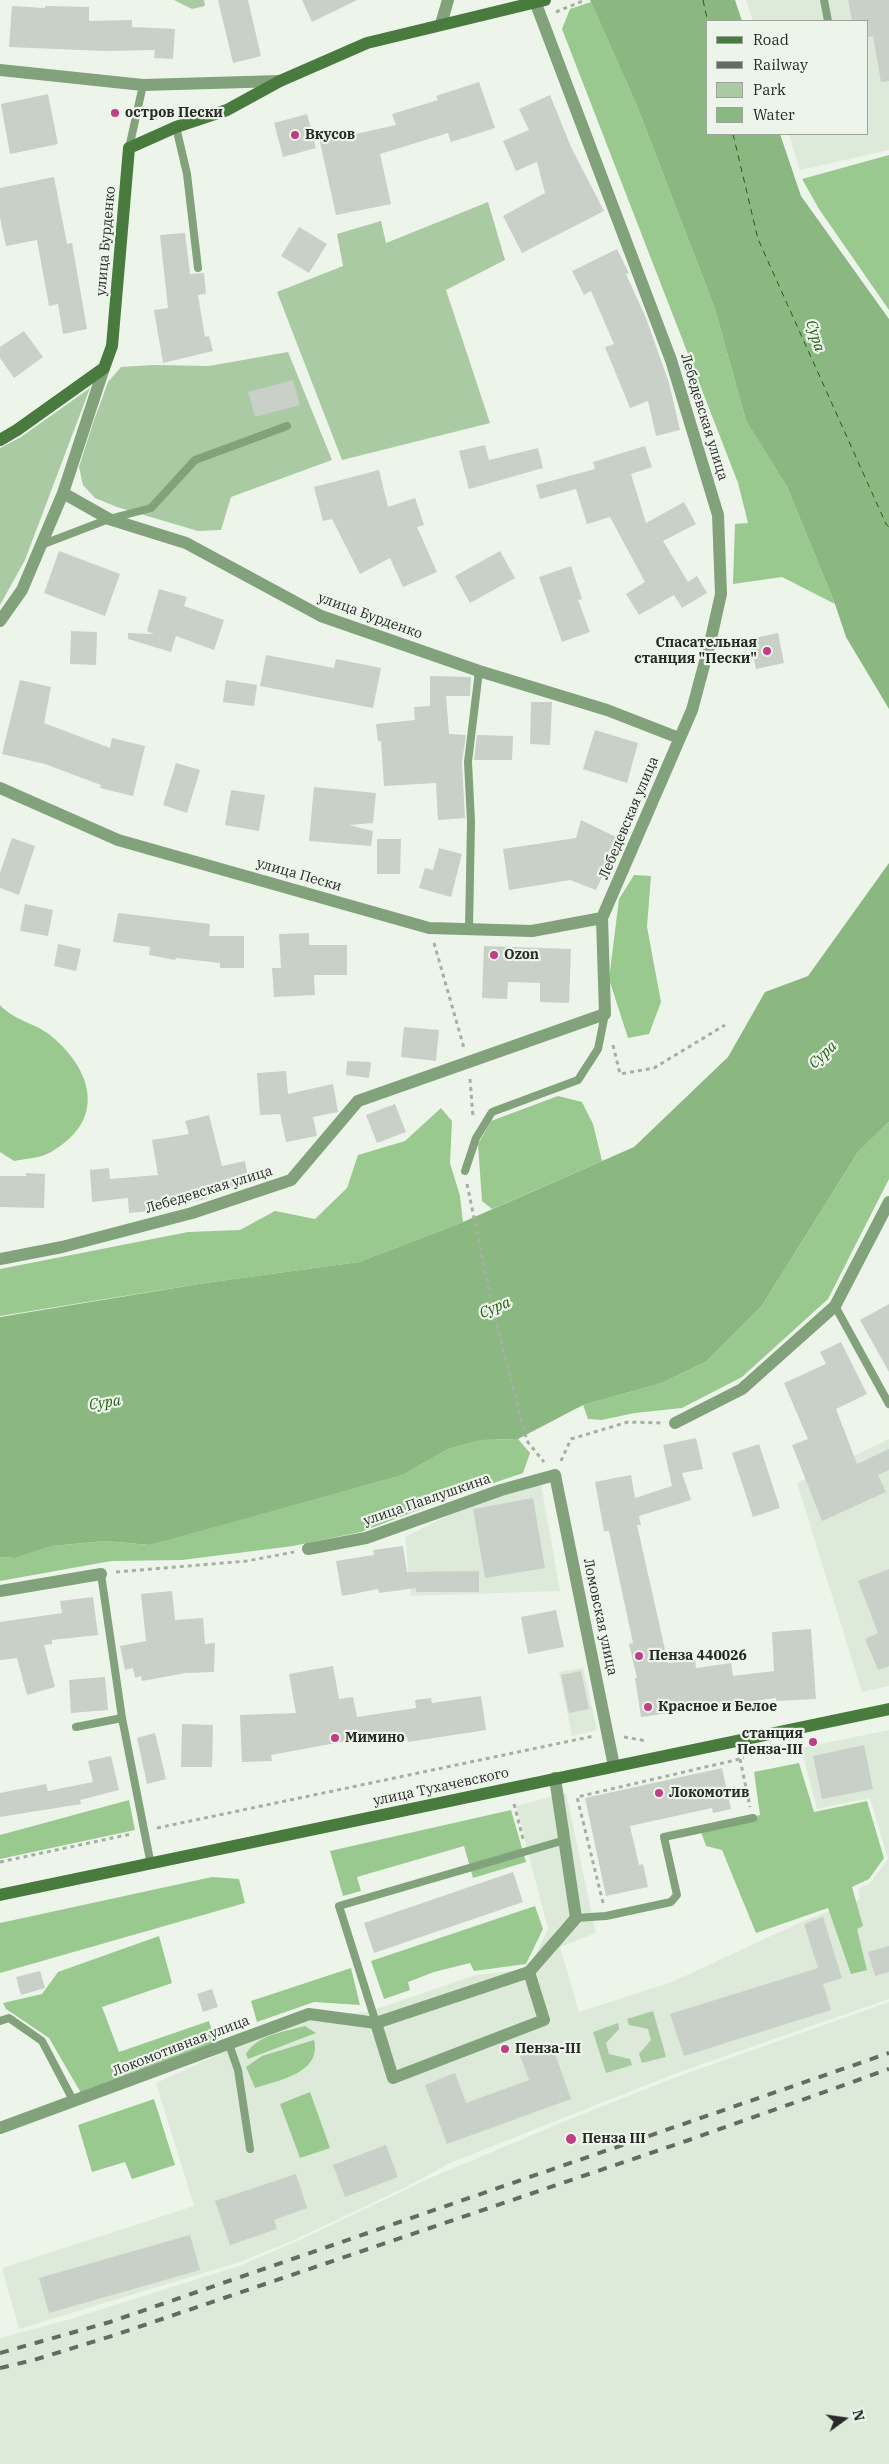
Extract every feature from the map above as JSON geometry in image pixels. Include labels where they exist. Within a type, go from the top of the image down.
[{"type":"main road","points":[[129,148],[176,127],[227,110],[280,81],[367,43],[540,2]]},
{"type":"main road","name":"улица Бурденко","points":[[104,368],[112,346],[129,148]]},
{"type":"main road","points":[[0,440],[104,368]]},
{"type":"main road","name":"улица Тухачевского","points":[[0,1895],[151,1865],[555,1778],[889,1709]]},
{"type":"street","points":[[441,24],[448,0]]},
{"type":"street","name":"Лебедевская улица","points":[[0,1259],[62,1248],[192,1213],[291,1180],[358,1101],[605,1014],[602,918],[692,710],[721,594],[718,515],[671,360],[540,2]]},
{"type":"street","points":[[0,70],[143,85],[280,81]]},
{"type":"street","name":"улица Бурденко","points":[[0,621],[22,590],[42,545],[63,493],[104,368]]},
{"type":"street","name":"улица Бурденко","points":[[63,493],[109,519],[186,543],[321,616],[479,671],[607,710],[679,738]]},
{"type":"street","name":"улица Пески","points":[[0,788],[118,840],[429,928],[532,931],[602,918]]},
{"type":"street","points":[[675,1423],[742,1389],[835,1306],[889,1202]]},
{"type":"street","name":"улица Павлушкина","points":[[308,1549],[366,1538],[501,1490],[556,1475]]},
{"type":"street","name":"Ломовская улица","points":[[556,1475],[614,1766]]},
{"type":"street","points":[[0,1591],[101,1574]]},
{"type":"street","points":[[529,1972],[544,2020],[393,2078],[376,2023],[529,1972],[576,1918],[555,1778]]},
{"type":"street","name":"Локомотивная улица","points":[[0,2128],[309,2014],[376,2023]]},
{"type":"lane","points":[[824,0],[828,20]]},
{"type":"lane","points":[[129,148],[143,85]]},
{"type":"lane","points":[[176,127],[187,174],[198,268]]},
{"type":"lane","points":[[42,545],[109,519],[151,508],[195,460],[287,426]]},
{"type":"lane","points":[[469,929],[471,822],[468,762],[479,671]]},
{"type":"lane","points":[[465,1171],[476,1138],[492,1112],[578,1080],[598,1049],[605,1014]]},
{"type":"lane","points":[[835,1306],[889,1404]]},
{"type":"lane","points":[[101,1574],[122,1718],[151,1865]]},
{"type":"lane","points":[[76,1727],[122,1718]]},
{"type":"lane","points":[[576,1918],[606,1916],[671,1902],[677,1895],[664,1837],[753,1818]]},
{"type":"lane","points":[[376,2023],[339,1906],[565,1840]]},
{"type":"lane","points":[[0,2021],[9,2018],[42,2041],[74,2102]]},
{"type":"lane","points":[[229,2044],[238,2070],[250,2149]]},
{"type":"path","points":[[572,5],[585,0]]},
{"type":"path","points":[[429,928],[468,1062]]},
{"type":"path","points":[[612,1040],[620,1074],[654,1068],[725,1026]]},
{"type":"path","points":[[472,1214],[495,1319],[527,1441],[556,1475],[571,1439],[628,1422],[675,1423]]},
{"type":"path","points":[[101,1574],[246,1561],[308,1549]]},
{"type":"path","points":[[0,1862],[608,1733],[644,1742],[654,1740]]},
{"type":"path","points":[[606,1916],[577,1797],[749,1757]]},
{"type":"path","points":[[740,1759],[753,1818]]},
{"type":"path","points":[[506,1804],[513,1802],[523,1840]]},
{"type":"shaded area","points":[[746,0],[889,0],[889,150],[800,170],[789,135],[869,135],[869,20],[753,20]]},
{"type":"shaded area","points":[[591,2],[637,106],[715,309],[746,421],[787,487],[835,604],[782,577],[733,584],[735,524],[748,523],[738,483],[562,29],[570,9]]},
{"type":"shaded area","points":[[889,155],[889,310],[819,209],[802,179]]},
{"type":"shaded area","points":[[634,875],[651,876],[647,927],[661,1002],[649,1034],[628,1038],[609,979],[619,899]]},
{"type":"shaded area","points":[[0,1005],[11,1014],[50,1035],[65,1049],[84,1079],[88,1095],[87,1110],[81,1125],[69,1139],[47,1154],[14,1161],[0,1152]]},
{"type":"shaded area","points":[[558,1096],[582,1102],[593,1124],[602,1161],[492,1209],[482,1201],[478,1144],[491,1121]]},
{"type":"shaded area","points":[[441,1108],[452,1121],[450,1163],[460,1196],[463,1222],[359,1262],[205,1283],[0,1316],[0,1269],[188,1232],[240,1230],[275,1211],[315,1219],[347,1188],[358,1155],[405,1141]]},
{"type":"shaded area","points":[[889,1122],[889,1179],[828,1299],[742,1377],[682,1408],[635,1413],[601,1420],[588,1419],[583,1405],[662,1383],[707,1361],[761,1307],[858,1152]]},
{"type":"shaded area","points":[[518,1439],[530,1453],[523,1473],[452,1497],[361,1532],[293,1546],[182,1560],[111,1561],[0,1581],[0,1557],[15,1558],[52,1546],[105,1541],[150,1545],[403,1475],[448,1449],[482,1440]]},
{"type":"shaded area","points":[[889,1439],[889,1686],[862,1692],[797,1483]]},
{"type":"shaded area","points":[[541,1484],[560,1591],[411,1596],[405,1537],[471,1504]]},
{"type":"shaded area","points":[[583,1668],[597,1730],[572,1736],[559,1672]]},
{"type":"shaded area","name":"Пенза III","points":[[889,1730],[889,1999],[677,2073],[450,2163],[406,2187],[290,2242],[240,2262],[19,2329],[2,2268],[194,2206],[156,2083],[275,2029],[316,2016],[367,2012],[476,1975],[528,1969],[548,1929],[516,1806],[566,1793],[596,1933],[560,1947],[579,2012],[672,1982],[801,1922],[860,1899],[858,1889],[870,1883],[888,1859],[870,1798],[817,1809],[801,1748]]},
{"type":"shaded area","points":[[799,1763],[814,1812],[867,1801],[884,1858],[869,1879],[852,1887],[863,1926],[857,1929],[867,1970],[851,1974],[828,1908],[756,1933],[722,1850],[706,1846],[700,1829],[760,1815],[754,1772]]},
{"type":"shaded area","points":[[129,1800],[135,1830],[0,1859],[0,1835]]},
{"type":"shaded area","points":[[511,1810],[526,1862],[473,1878],[464,1846],[357,1877],[361,1891],[343,1896],[330,1851]]},
{"type":"shaded area","points":[[212,1877],[239,1879],[245,1903],[0,1973],[0,1923]]},
{"type":"shaded area","points":[[535,1906],[543,1929],[526,1964],[474,1971],[470,1963],[434,1972],[408,1982],[410,1990],[384,1999],[371,1961]]},
{"type":"shaded area","points":[[159,1936],[172,1983],[102,2007],[119,2052],[209,2021],[216,2044],[81,2093],[49,2038],[6,2009],[3,2003],[42,1994],[58,1972]]},
{"type":"shaded area","points":[[351,1968],[360,2005],[314,2002],[257,2022],[251,2001]]},
{"type":"shaded area","points":[[889,2002],[889,2464],[0,2464],[0,2338],[67,2320],[239,2266],[306,2237],[430,2178],[575,2117],[679,2076]]},
{"type":"shaded area","points":[[305,2026],[316,2033],[248,2059],[246,2054],[257,2042],[272,2035]]},
{"type":"shaded area","points":[[314,2040],[315,2051],[312,2060],[305,2068],[286,2078],[255,2088],[246,2067],[262,2056]]},
{"type":"shaded area","points":[[310,2092],[330,2148],[300,2158],[280,2104]]},
{"type":"shaded area","points":[[154,2099],[175,2165],[132,2179],[125,2162],[92,2172],[78,2125]]},
{"type":"green space","points":[[174,0],[204,0],[205,6],[192,9]]},
{"type":"green space","points":[[488,202],[505,260],[446,290],[490,423],[342,460],[277,292],[343,266],[337,234],[381,221],[386,243]]},
{"type":"green space","points":[[288,352],[332,460],[231,497],[221,530],[198,531],[117,507],[95,498],[83,485],[79,467],[93,423],[108,382],[121,367],[153,365],[209,366]]},
{"type":"green space","points":[[90,388],[25,560],[0,605],[0,448],[21,437]]},
{"type":"green space","points":[[653,2011],[666,2057],[642,2063],[639,2054],[651,2040],[648,2029],[629,2025],[627,2019]]},
{"type":"green space","points":[[618,2023],[619,2029],[606,2043],[609,2054],[630,2059],[632,2065],[606,2073],[593,2032]]},
{"type":"water","name":"Сура","points":[[590,0],[735,0],[742,20],[706,20],[706,135],[780,135],[801,196],[889,319],[889,709],[846,637],[835,604],[787,487],[746,421],[715,309],[637,106]]},
{"type":"water","name":"Сура","points":[[889,863],[889,1122],[858,1152],[761,1307],[707,1361],[662,1383],[583,1405],[518,1439],[482,1440],[448,1449],[403,1475],[223,1525],[150,1545],[105,1541],[52,1546],[15,1558],[0,1557],[0,1317],[205,1283],[359,1262],[463,1222],[634,1147],[728,1057],[765,992],[808,976]]},
{"type":"building","points":[[218,0],[248,0],[261,56],[233,63]]},
{"type":"building","points":[[302,0],[357,0],[312,22]]},
{"type":"building","points":[[848,0],[889,0],[889,81],[881,82],[873,36],[869,37],[869,20],[852,20]]},
{"type":"building","points":[[12,6],[45,8],[45,6],[89,7],[89,21],[132,20],[132,27],[175,29],[173,59],[154,58],[155,50],[104,51],[9,47]]},
{"type":"building","points":[[479,82],[495,128],[451,142],[448,133],[380,154],[391,204],[336,215],[320,142],[396,125],[392,114],[438,100],[436,96]]},
{"type":"building","points":[[48,94],[58,144],[10,154],[1,104]]},
{"type":"building","points":[[550,95],[571,147],[604,211],[522,253],[503,216],[545,193],[537,162],[516,171],[503,141],[529,130],[519,109]]},
{"type":"building","name":"Вкусов","points":[[307,114],[316,148],[283,157],[274,123]]},
{"type":"building","points":[[54,177],[67,244],[72,243],[87,329],[63,334],[58,304],[49,306],[37,240],[6,246],[0,218],[0,188]]},
{"type":"building","points":[[299,227],[327,244],[309,273],[281,256]]},
{"type":"building","points":[[185,233],[190,274],[204,273],[206,294],[198,295],[205,337],[209,336],[213,351],[163,363],[154,310],[168,308],[160,235]]},
{"type":"building","points":[[617,249],[629,273],[626,274],[646,318],[669,383],[680,430],[656,436],[648,401],[630,408],[605,347],[614,344],[591,291],[584,295],[572,271]]},
{"type":"building","points":[[24,331],[43,357],[14,378],[0,358],[0,347]]},
{"type":"building","points":[[293,380],[300,405],[255,417],[248,392]]},
{"type":"building","points":[[485,445],[489,460],[538,448],[543,468],[469,489],[459,451]]},
{"type":"building","points":[[645,446],[652,467],[631,474],[646,523],[684,502],[696,524],[663,541],[688,582],[697,576],[707,593],[682,608],[674,595],[639,615],[626,594],[645,582],[610,517],[587,524],[576,489],[540,499],[536,485],[595,469],[593,462]]},
{"type":"building","points":[[379,470],[388,507],[415,498],[424,525],[417,527],[437,572],[403,587],[390,558],[360,574],[332,519],[323,521],[314,487]]},
{"type":"building","points":[[59,551],[120,574],[105,616],[44,593]]},
{"type":"building","points":[[500,551],[515,578],[470,603],[455,576]]},
{"type":"building","points":[[571,566],[582,599],[578,600],[590,632],[562,642],[539,577]]},
{"type":"building","points":[[159,589],[187,597],[184,606],[224,620],[214,650],[176,636],[171,652],[128,639],[128,633],[154,634],[147,631]]},
{"type":"building","points":[[71,631],[97,632],[96,665],[70,664]]},
{"type":"building","name":"Спасательная станция \"Пески\"","points":[[778,633],[784,663],[756,669],[749,639]]},
{"type":"building","points":[[266,655],[334,668],[336,659],[381,668],[373,708],[260,686]]},
{"type":"building","points":[[430,676],[471,677],[470,696],[446,696],[449,734],[466,735],[462,762],[465,818],[438,820],[436,783],[384,786],[381,741],[378,741],[376,724],[415,720],[414,707],[430,706]]},
{"type":"building","points":[[20,680],[51,687],[44,723],[110,748],[112,738],[145,746],[133,796],[100,788],[101,785],[45,764],[2,754]]},
{"type":"building","points":[[226,680],[257,685],[254,706],[223,702]]},
{"type":"building","points":[[531,702],[552,702],[550,745],[530,744]]},
{"type":"building","points":[[595,730],[638,743],[627,783],[583,769]]},
{"type":"building","points":[[477,735],[513,736],[512,760],[474,760]]},
{"type":"building","points":[[176,763],[200,770],[187,813],[163,805]]},
{"type":"building","points":[[314,787],[376,793],[373,823],[349,825],[373,831],[371,846],[309,841]]},
{"type":"building","points":[[231,790],[265,795],[259,831],[225,825]]},
{"type":"building","points":[[581,820],[620,839],[596,890],[570,880],[509,890],[503,849],[576,838]]},
{"type":"building","points":[[12,838],[35,846],[19,895],[0,888],[0,873]]},
{"type":"building","points":[[377,839],[401,839],[400,874],[377,874]]},
{"type":"building","points":[[439,848],[462,854],[451,897],[419,888],[425,868],[433,870]]},
{"type":"building","points":[[25,904],[53,910],[48,936],[20,931]]},
{"type":"building","points":[[118,913],[210,924],[209,936],[244,936],[244,968],[220,968],[220,963],[176,958],[175,960],[149,955],[150,947],[113,942]]},
{"type":"building","points":[[309,933],[309,945],[347,945],[347,975],[314,975],[315,995],[274,997],[272,968],[281,968],[279,934]]},
{"type":"building","points":[[58,944],[81,949],[76,971],[54,966]]},
{"type":"building","points":[[484,946],[571,949],[569,1003],[540,1002],[540,983],[508,982],[507,999],[482,998]]},
{"type":"building","points":[[404,1027],[439,1030],[436,1061],[401,1057]]},
{"type":"building","points":[[347,1061],[371,1062],[369,1078],[346,1075]]},
{"type":"building","points":[[286,1071],[288,1094],[333,1084],[338,1112],[313,1117],[317,1136],[286,1142],[280,1114],[260,1115],[257,1073]]},
{"type":"building","points":[[395,1104],[406,1132],[377,1143],[366,1115]]},
{"type":"building","points":[[209,1115],[222,1166],[245,1161],[249,1183],[204,1193],[205,1199],[151,1211],[129,1213],[128,1198],[92,1202],[90,1170],[109,1168],[110,1179],[158,1175],[152,1140],[189,1134],[185,1121]]},
{"type":"building","points":[[26,1173],[45,1174],[44,1208],[0,1207],[0,1176],[26,1176]]},
{"type":"building","points":[[889,1304],[889,1372],[860,1320]]},
{"type":"building","points":[[841,1342],[867,1394],[836,1409],[857,1464],[889,1449],[889,1470],[878,1475],[886,1492],[822,1521],[792,1445],[808,1439],[784,1383],[826,1364],[820,1352]]},
{"type":"building","points":[[696,1438],[703,1469],[682,1473],[691,1500],[639,1516],[641,1525],[637,1525],[668,1663],[695,1659],[696,1668],[731,1663],[733,1676],[774,1671],[772,1632],[811,1629],[816,1699],[776,1701],[776,1698],[737,1703],[738,1705],[712,1709],[712,1707],[641,1717],[635,1678],[637,1678],[629,1644],[633,1643],[609,1531],[604,1531],[595,1482],[631,1475],[635,1498],[672,1486],[663,1445]]},
{"type":"building","points":[[759,1444],[780,1508],[753,1517],[732,1453]]},
{"type":"building","points":[[533,1498],[545,1568],[485,1578],[473,1509]]},
{"type":"building","points":[[403,1546],[407,1572],[479,1571],[479,1592],[416,1592],[416,1588],[379,1593],[378,1589],[342,1596],[336,1561],[374,1555],[373,1550]]},
{"type":"building","points":[[889,1569],[889,1666],[878,1670],[865,1639],[878,1633],[858,1581]]},
{"type":"building","points":[[172,1591],[175,1620],[203,1618],[205,1644],[215,1643],[214,1672],[185,1673],[142,1681],[141,1676],[135,1678],[133,1668],[125,1670],[120,1646],[146,1641],[141,1594]]},
{"type":"building","points":[[93,1597],[98,1635],[52,1640],[52,1644],[44,1645],[55,1687],[27,1695],[17,1658],[0,1660],[0,1622],[62,1613],[60,1601]]},
{"type":"building","points":[[556,1610],[564,1647],[528,1654],[521,1617]]},
{"type":"building","points":[[333,1666],[339,1699],[353,1697],[357,1717],[416,1708],[415,1700],[431,1698],[432,1703],[481,1696],[486,1730],[408,1742],[407,1737],[381,1741],[380,1732],[347,1738],[347,1741],[271,1755],[272,1761],[242,1762],[240,1715],[296,1713],[289,1674]]},
{"type":"building","points":[[581,1671],[589,1709],[569,1713],[561,1675]]},
{"type":"building","points":[[105,1677],[108,1710],[71,1713],[69,1680]]},
{"type":"building","points":[[182,1724],[213,1725],[212,1767],[181,1767]]},
{"type":"building","points":[[155,1733],[166,1779],[147,1784],[137,1738]]},
{"type":"building","points":[[864,1745],[873,1789],[822,1799],[813,1756]]},
{"type":"building","points":[[111,1756],[119,1790],[80,1800],[81,1804],[0,1817],[0,1793],[46,1784],[48,1791],[93,1782],[88,1761]]},
{"type":"building","points":[[722,1768],[731,1809],[713,1813],[712,1808],[630,1826],[639,1865],[643,1864],[648,1887],[606,1896],[585,1798]]},
{"type":"building","points":[[513,1872],[523,1902],[374,1953],[364,1923]]},
{"type":"building","points":[[823,1917],[842,1978],[823,1984],[831,2010],[684,2056],[670,2014],[818,1968],[804,1924]]},
{"type":"building","points":[[889,1946],[889,1972],[875,1976],[868,1952]]},
{"type":"building","points":[[40,1971],[45,1988],[21,1995],[16,1977]]},
{"type":"building","points":[[212,1989],[218,2007],[203,2012],[197,1994]]},
{"type":"building","name":"Пенза III","points":[[552,2045],[571,2099],[447,2144],[425,2085],[455,2073],[466,2103],[529,2080],[520,2056]]},
{"type":"building","points":[[386,2145],[398,2177],[345,2197],[333,2165]]},
{"type":"building","points":[[296,2174],[307,2208],[274,2220],[277,2229],[230,2245],[215,2201]]},
{"type":"building","points":[[190,2235],[200,2270],[49,2313],[39,2278]]},
{"type":"ferry route","points":[[703,0],[707,20]]},
{"type":"ferry route","points":[[733,135],[758,239],[889,527]]},
{"type":"railway","points":[[0,2353],[110,2322],[889,2053]]},
{"type":"railway","points":[[0,2368],[34,2360],[115,2335],[689,2140],[889,2069]]},
{"type":"place","name":"остров Пески","points":[[115,113]]},
{"type":"place","name":"Вкусов","points":[[295,135]]},
{"type":"place","name":"Спасательная станция \"Пески\"","points":[[767,651]]},
{"type":"place","name":"Ozon","points":[[494,955]]},
{"type":"place","name":"Пенза 440026","points":[[639,1656]]},
{"type":"place","name":"Красное и Белое","points":[[648,1707]]},
{"type":"place","name":"Мимино","points":[[335,1738]]},
{"type":"place","name":"станция Пенза-III","points":[[813,1742]]},
{"type":"place","name":"Локомотив","points":[[659,1793]]},
{"type":"place","name":"Пенза-III","points":[[505,2049]]},
{"type":"place","name":"Пенза III","points":[[571,2139]]}]
